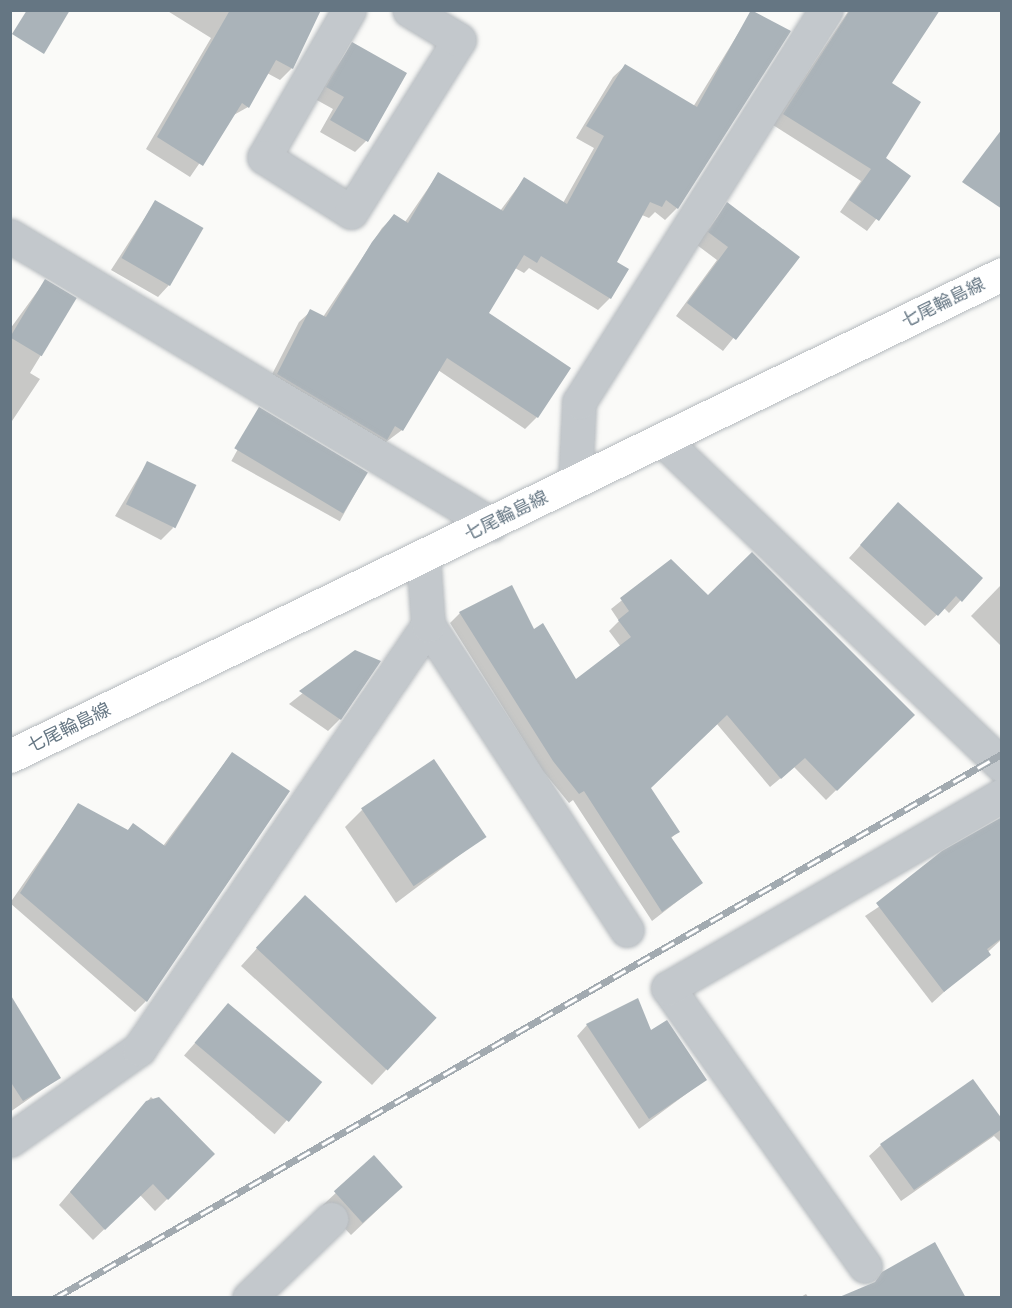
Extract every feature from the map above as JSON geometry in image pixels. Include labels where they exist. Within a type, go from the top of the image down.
[{"type":"main road","name":"七尾輪島線","points":[[10,756],[1002,274]]},
{"type":"street","points":[[349,10],[264,157],[351,212],[459,40],[409,10]]},
{"type":"street","points":[[575,482],[579,402],[826,10]]},
{"type":"street","points":[[10,236],[491,524]]},
{"type":"street","points":[[663,440],[1002,765]]},
{"type":"street","points":[[423,556],[428,625],[627,930]]},
{"type":"street","points":[[10,1140],[139,1049],[428,625]]},
{"type":"street","points":[[865,1266],[668,988],[1002,795]]},
{"type":"street","points":[[249,1298],[331,1219]]},
{"type":"building","points":[[27,10],[70,10],[44,54],[12,34]]},
{"type":"building","points":[[230,10],[321,10],[293,69],[276,60],[249,108],[242,103],[203,166],[157,137]]},
{"type":"building","points":[[751,10],[791,31],[678,209],[666,200],[662,207],[650,202],[617,262],[629,269],[611,299],[541,256],[537,263],[524,255],[489,313],[571,368],[538,418],[447,358],[403,431],[395,426],[387,440],[277,374],[310,309],[326,317],[372,242],[394,214],[408,223],[438,172],[503,211],[524,177],[567,204],[604,136],[586,126],[625,64],[697,107]]},
{"type":"building","points":[[850,10],[940,10],[892,83],[921,102],[886,158],[911,176],[879,221],[849,200],[871,169],[783,114]]},
{"type":"building","points":[[352,42],[407,73],[368,142],[330,120],[344,97],[326,87]]},
{"type":"building","points":[[1002,129],[1002,209],[962,182]]},
{"type":"building","points":[[155,200],[203,228],[170,286],[122,258]]},
{"type":"building","points":[[727,202],[800,257],[736,340],[687,303],[728,247],[708,232]]},
{"type":"building","points":[[45,279],[77,298],[42,356],[10,337]]},
{"type":"building","points":[[259,407],[368,472],[343,514],[234,448]]},
{"type":"building","points":[[147,461],[196,485],[175,528],[126,504]]},
{"type":"building","points":[[898,502],[983,578],[962,602],[956,596],[938,616],[860,545]]},
{"type":"building","points":[[752,552],[915,715],[837,791],[805,758],[781,779],[727,715],[651,788],[680,832],[671,837],[703,883],[662,912],[584,791],[579,794],[553,761],[459,612],[512,585],[534,629],[543,623],[576,679],[631,637],[618,620],[629,611],[620,598],[671,559],[708,595]]},
{"type":"building","points":[[355,650],[381,661],[341,720],[299,691]]},
{"type":"building","points":[[232,752],[290,791],[147,1002],[20,893],[78,803],[128,830],[133,823],[165,846]]},
{"type":"building","points":[[434,759],[487,837],[414,886],[361,808]]},
{"type":"building","points":[[1002,817],[1002,938],[987,949],[991,955],[944,992],[876,903],[942,851]]},
{"type":"building","points":[[305,895],[437,1018],[388,1070],[256,948]]},
{"type":"building","points":[[10,994],[61,1078],[23,1101],[10,1081]]},
{"type":"building","points":[[638,998],[651,1030],[667,1020],[707,1080],[649,1119],[586,1024]]},
{"type":"building","points":[[228,1003],[322,1082],[289,1122],[195,1043]]},
{"type":"building","points":[[973,1079],[1002,1119],[1002,1129],[914,1190],[880,1144]]},
{"type":"building","points":[[159,1097],[215,1154],[168,1200],[153,1184],[105,1230],[70,1192],[146,1101]]},
{"type":"building","points":[[374,1155],[403,1187],[363,1223],[334,1191]]},
{"type":"building","points":[[935,1242],[966,1298],[837,1298],[875,1282],[882,1272]]},
{"type":"railway","points":[[55,1298],[1002,754]]}]
